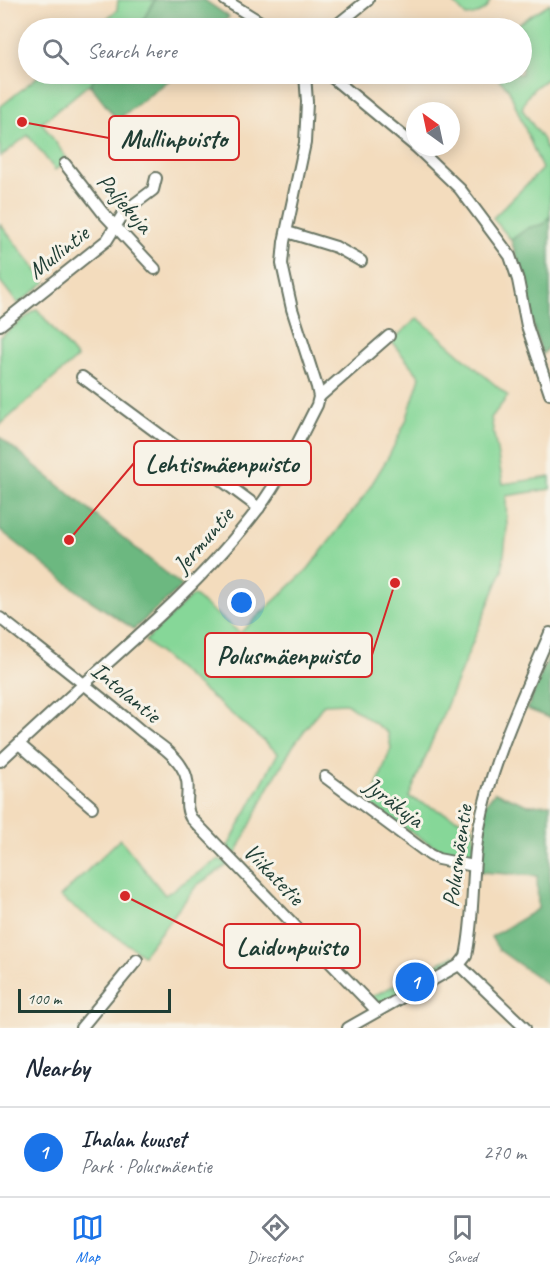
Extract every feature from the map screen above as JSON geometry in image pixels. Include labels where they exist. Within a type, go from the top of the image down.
[{"type":"street","points":[[225,0],[254,18]]},
{"type":"street","points":[[346,18],[368,0]]},
{"type":"street","points":[[306,84],[305,143],[282,252],[283,274],[319,397],[389,336]]},
{"type":"street","points":[[340,84],[406,139]]},
{"type":"street","points":[[425,156],[460,189],[510,256],[518,279],[527,326],[550,394]]},
{"type":"street","name":"Paljekuja","points":[[65,164],[92,199],[156,269]]},
{"type":"street","name":"Mullintie","points":[[0,325],[107,240],[125,211],[153,190],[156,178]]},
{"type":"street","points":[[287,232],[336,247],[361,261]]},
{"type":"street","points":[[82,376],[259,508]]},
{"type":"street","name":"Jermuntie","points":[[0,761],[186,591],[259,508],[286,464],[319,397]]},
{"type":"street","name":"Intolantie","points":[[0,618],[180,763],[189,783],[187,808],[191,818]]},
{"type":"street","name":"Polusmäentie","points":[[459,965],[468,951],[478,830],[490,782],[550,633]]},
{"type":"street","points":[[18,744],[92,807]]},
{"type":"street","name":"Jyräkuja","points":[[325,777],[430,855],[438,859],[474,866]]},
{"type":"street","name":"Viikatetie","points":[[191,818],[377,1011]]},
{"type":"street","points":[[81,1028],[136,960]]},
{"type":"street","points":[[348,1028],[459,965],[525,1028]]},
{"type":"green space","points":[[118,0],[204,0],[229,17],[107,18],[117,10]]},
{"type":"green space","points":[[155,0],[204,0],[229,17],[228,18],[144,18]]},
{"type":"green space","points":[[451,0],[490,0],[481,12],[466,16]]},
{"type":"green space","points":[[550,3],[550,77],[533,90],[522,109],[543,140],[550,160],[550,216],[544,225],[528,228],[511,240],[493,218],[542,169],[508,88],[504,84],[532,84],[532,18],[527,18]]},
{"type":"green space","points":[[29,84],[89,84],[42,123],[68,160],[55,170],[28,135],[0,157],[0,107]]},
{"type":"green space","points":[[89,84],[164,84],[117,120]]},
{"type":"green space","points":[[90,84],[164,84],[117,120]]},
{"type":"green space","points":[[550,216],[550,345],[542,355],[531,318],[527,289],[511,240],[528,228],[544,224]]},
{"type":"green space","points":[[0,224],[46,282],[18,304],[0,281]]},
{"type":"green space","points":[[37,309],[77,358],[0,425],[0,337]]},
{"type":"green space","points":[[418,318],[508,396],[491,418],[503,484],[550,477],[550,489],[506,496],[507,529],[502,571],[409,797],[473,826],[475,859],[459,856],[432,845],[370,804],[391,748],[388,733],[346,703],[324,704],[293,746],[268,789],[235,856],[227,848],[278,753],[145,641],[193,595],[240,633],[308,569],[365,495],[389,456],[406,421],[420,377],[391,341]]},
{"type":"green space","points":[[0,437],[182,586],[134,629],[85,597],[0,530]]},
{"type":"green space","points":[[550,653],[550,718],[527,709]]},
{"type":"green space","points":[[495,792],[528,805],[550,804],[550,986],[499,950],[491,937],[538,909],[537,876],[481,872],[478,830],[484,806]]},
{"type":"green space","points":[[120,839],[165,895],[219,859],[229,864],[197,885],[143,955],[60,897]]},
{"type":"green space","points":[[455,955],[459,965],[377,1011],[367,999]]},
{"type":"place","name":"Mullinpuisto","points":[[22,122]]},
{"type":"place","name":"Lehtismäenpuisto","points":[[69,540]]},
{"type":"place","name":"Polusmäenpuisto","points":[[395,583]]},
{"type":"place","name":"Laidunpuisto","points":[[125,896]]},
{"type":"place","name":"Ihalan kuuset","points":[[415,982]]}]
